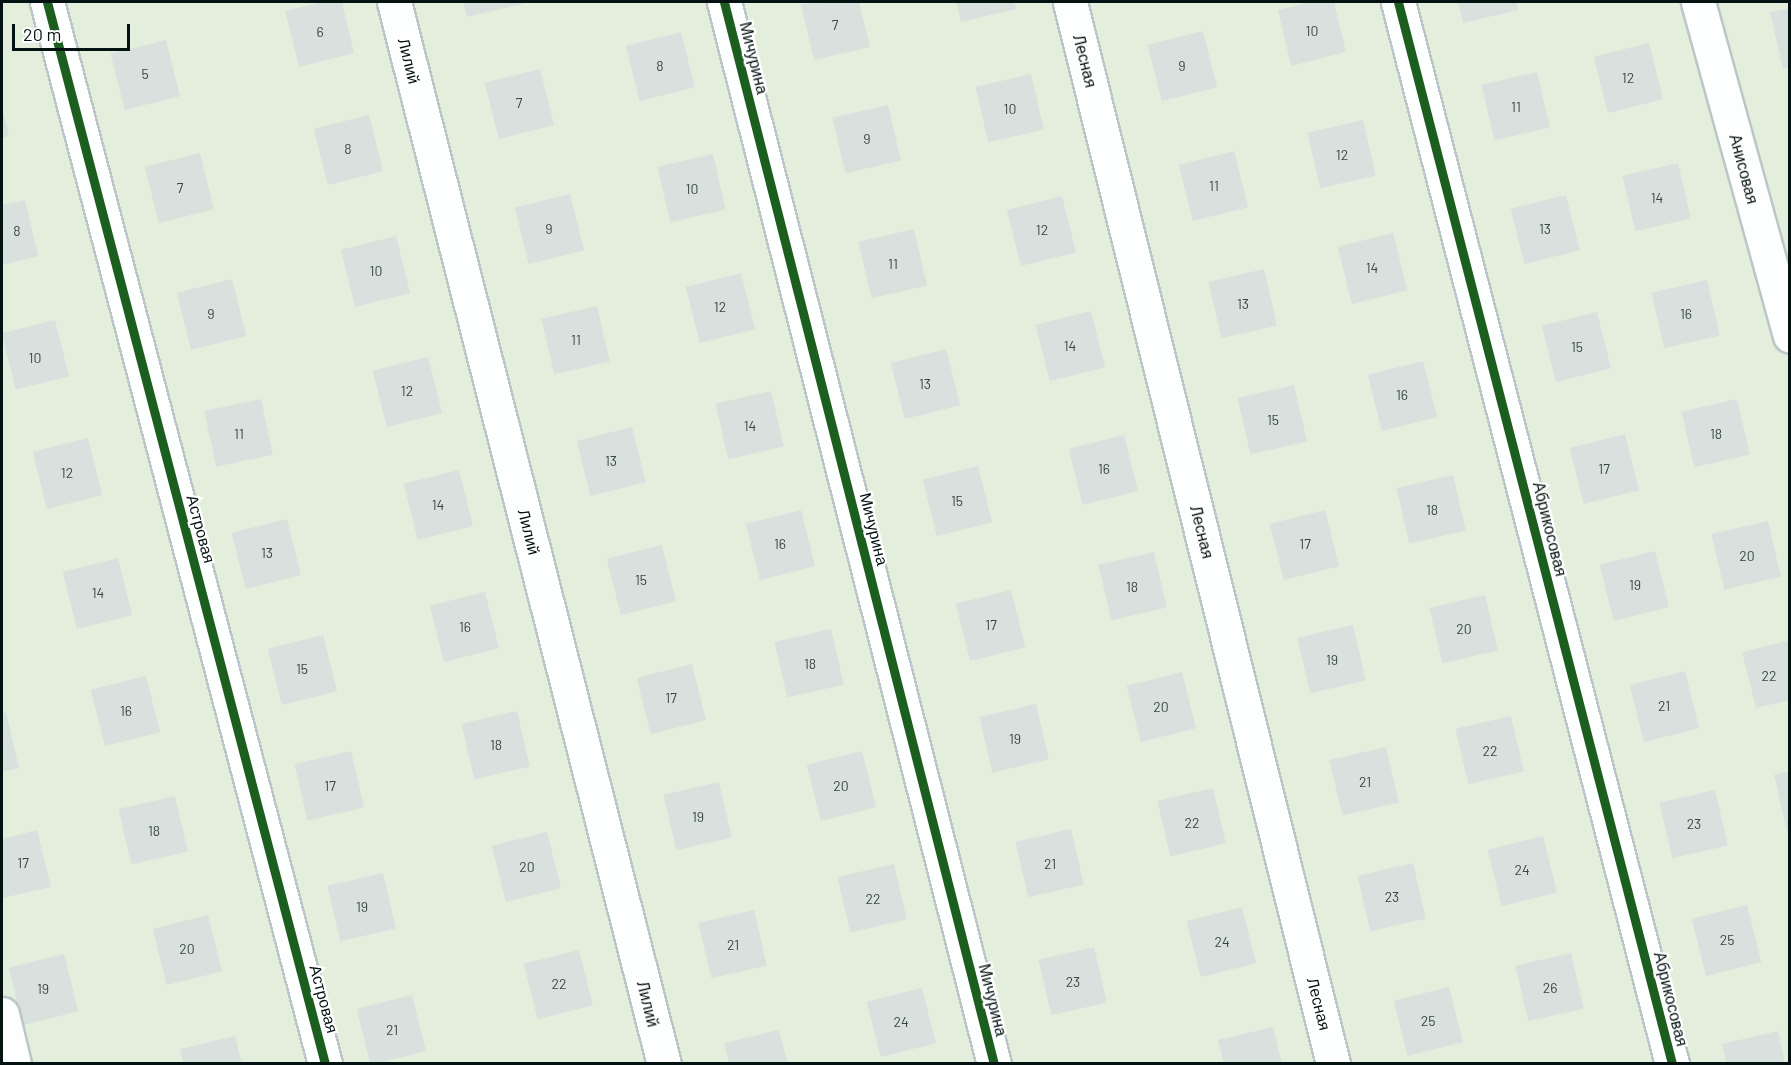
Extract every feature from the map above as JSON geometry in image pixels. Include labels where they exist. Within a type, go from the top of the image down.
[{"type":"street","name":"Астровая","points":[[47,2],[325,1064]]},
{"type":"street","name":"Лилий","points":[[394,2],[664,1064]]},
{"type":"street","name":"Мичурина","points":[[724,2],[994,1064]]},
{"type":"street","name":"Лесная","points":[[1070,2],[1333,1064]]},
{"type":"street","name":"Абрикосовая","points":[[1398,2],[1672,1064]]},
{"type":"street","name":"Анисовая","points":[[1698,2],[1790,336]]},
{"type":"street","points":[[2,1014],[14,1064]]},
{"type":"green space","points":[[2,2],[1789,2],[1789,1063],[2,1063]]},
{"type":"building","points":[[323,2],[342,2],[354,53],[299,67],[285,11]]},
{"type":"building","points":[[463,2],[522,2],[522,4],[467,17]]},
{"type":"building","points":[[859,2],[870,47],[814,60],[801,4]]},
{"type":"building","points":[[956,2],[1014,2],[1016,9],[961,22]]},
{"type":"building","points":[[1311,2],[1334,2],[1346,52],[1291,66],[1278,10]]},
{"type":"building","points":[[1458,2],[1516,2],[1518,10],[1463,23]]},
{"type":"building","points":[[1790,8],[1790,67],[1783,69],[1770,12]]},
{"type":"building","points":[[1203,31],[1217,87],[1162,101],[1148,45]]},
{"type":"building","points":[[681,32],[695,87],[639,101],[626,46]]},
{"type":"building","points":[[166,40],[180,96],[125,110],[111,54]]},
{"type":"building","points":[[1649,43],[1663,99],[1608,113],[1594,57]]},
{"type":"building","points":[[540,69],[554,125],[499,139],[485,83]]},
{"type":"building","points":[[1537,72],[1550,128],[1494,140],[1481,85]]},
{"type":"building","points":[[1031,74],[1044,130],[988,142],[975,87]]},
{"type":"building","points":[[888,105],[901,161],[845,173],[832,118]]},
{"type":"building","points":[[2,107],[9,136],[2,138]]},
{"type":"building","points":[[369,115],[383,171],[328,185],[314,129]]},
{"type":"building","points":[[1363,120],[1376,176],[1320,188],[1307,133]]},
{"type":"building","points":[[1234,151],[1248,207],[1193,221],[1179,165]]},
{"type":"building","points":[[200,153],[214,209],[159,223],[145,167]]},
{"type":"building","points":[[713,154],[726,210],[670,222],[657,167]]},
{"type":"building","points":[[1678,163],[1691,219],[1635,231],[1622,176]]},
{"type":"building","points":[[570,194],[584,250],[529,264],[515,208]]},
{"type":"building","points":[[1566,195],[1580,250],[1524,264],[1511,209]]},
{"type":"building","points":[[1062,196],[1076,252],[1021,266],[1007,210]]},
{"type":"building","points":[[25,200],[38,256],[2,265],[2,205]]},
{"type":"building","points":[[914,229],[927,286],[872,298],[858,242]]},
{"type":"building","points":[[1393,233],[1407,290],[1352,304],[1338,247]]},
{"type":"building","points":[[396,236],[410,293],[355,307],[341,250]]},
{"type":"building","points":[[1264,269],[1277,326],[1222,338],[1208,282]]},
{"type":"building","points":[[741,273],[755,329],[700,343],[686,287]]},
{"type":"building","points":[[232,279],[246,336],[191,350],[177,293]]},
{"type":"building","points":[[1707,280],[1720,336],[1664,348],[1651,293]]},
{"type":"building","points":[[597,306],[610,362],[554,374],[541,319]]},
{"type":"building","points":[[1091,311],[1105,367],[1050,381],[1036,325]]},
{"type":"building","points":[[1597,312],[1611,368],[1556,382],[1542,326]]},
{"type":"building","points":[[55,320],[69,376],[16,390],[2,333]]},
{"type":"building","points":[[946,349],[960,405],[905,419],[891,363]]},
{"type":"building","points":[[428,357],[442,413],[387,427],[373,371]]},
{"type":"building","points":[[1423,361],[1437,417],[1382,431],[1368,375]]},
{"type":"building","points":[[1294,385],[1307,442],[1251,455],[1237,398]]},
{"type":"building","points":[[771,391],[784,447],[728,459],[715,404]]},
{"type":"building","points":[[261,399],[273,455],[216,467],[204,411]]},
{"type":"building","points":[[1737,399],[1750,455],[1694,467],[1681,412]]},
{"type":"building","points":[[632,427],[646,482],[590,496],[577,441]]},
{"type":"building","points":[[1625,434],[1639,490],[1584,504],[1570,448]]},
{"type":"building","points":[[1124,435],[1138,491],[1083,505],[1069,449]]},
{"type":"building","points":[[88,438],[102,495],[47,509],[33,452]]},
{"type":"building","points":[[978,466],[992,522],[937,536],[923,480]]},
{"type":"building","points":[[459,470],[473,526],[418,540],[404,484]]},
{"type":"building","points":[[1453,475],[1466,531],[1409,544],[1396,488]]},
{"type":"building","points":[[801,510],[815,566],[760,580],[746,524]]},
{"type":"building","points":[[1325,510],[1339,566],[1284,580],[1270,524]]},
{"type":"building","points":[[287,519],[301,575],[246,589],[232,533]]},
{"type":"building","points":[[1768,521],[1781,577],[1724,590],[1711,534]]},
{"type":"building","points":[[662,545],[676,601],[621,615],[607,559]]},
{"type":"building","points":[[1655,551],[1669,607],[1614,621],[1600,565]]},
{"type":"building","points":[[1154,552],[1167,608],[1111,620],[1098,565]]},
{"type":"building","points":[[118,558],[132,615],[77,629],[63,572]]},
{"type":"building","points":[[1011,590],[1025,647],[970,661],[956,604]]},
{"type":"building","points":[[485,592],[499,648],[444,662],[430,606]]},
{"type":"building","points":[[1485,595],[1498,651],[1442,663],[1429,608]]},
{"type":"building","points":[[1353,625],[1366,681],[1310,693],[1297,638]]},
{"type":"building","points":[[831,629],[844,685],[787,698],[774,642]]},
{"type":"building","points":[[323,635],[337,691],[282,705],[268,649]]},
{"type":"building","points":[[1790,640],[1790,700],[1756,708],[1742,652]]},
{"type":"building","points":[[692,664],[706,720],[651,734],[637,678]]},
{"type":"building","points":[[1685,671],[1699,728],[1644,742],[1630,685]]},
{"type":"building","points":[[1182,672],[1196,728],[1141,742],[1127,686]]},
{"type":"building","points":[[146,676],[160,732],[105,746],[91,690]]},
{"type":"building","points":[[1036,704],[1049,760],[992,773],[979,717]]},
{"type":"building","points":[[517,711],[530,767],[474,779],[461,724]]},
{"type":"building","points":[[6,712],[19,768],[2,772],[2,713]]},
{"type":"building","points":[[1511,716],[1524,772],[1468,784],[1455,729]]},
{"type":"building","points":[[1386,747],[1399,803],[1342,816],[1329,760]]},
{"type":"building","points":[[351,751],[364,808],[308,821],[294,764]]},
{"type":"building","points":[[862,751],[876,807],[821,821],[807,765]]},
{"type":"building","points":[[1790,771],[1790,831],[1787,831],[1774,775]]},
{"type":"building","points":[[719,782],[732,838],[676,850],[663,795]]},
{"type":"building","points":[[1213,788],[1226,844],[1170,856],[1157,801]]},
{"type":"building","points":[[1715,790],[1728,846],[1672,858],[1659,803]]},
{"type":"building","points":[[175,796],[188,852],[131,865],[118,809]]},
{"type":"building","points":[[1071,829],[1084,885],[1028,897],[1015,842]]},
{"type":"building","points":[[37,830],[51,887],[2,898],[2,839]]},
{"type":"building","points":[[547,832],[561,888],[506,902],[492,846]]},
{"type":"building","points":[[1543,836],[1557,892],[1502,906],[1488,850]]},
{"type":"building","points":[[1413,863],[1426,919],[1370,931],[1357,876]]},
{"type":"building","points":[[894,864],[907,920],[850,933],[837,877]]},
{"type":"building","points":[[383,873],[396,929],[340,941],[327,886]]},
{"type":"building","points":[[1747,905],[1761,962],[1706,976],[1692,919]]},
{"type":"building","points":[[1242,907],[1256,963],[1201,977],[1187,921]]},
{"type":"building","points":[[754,910],[767,966],[711,978],[698,923]]},
{"type":"building","points":[[208,915],[222,971],[167,985],[153,929]]},
{"type":"building","points":[[1094,947],[1107,1003],[1051,1015],[1038,960]]},
{"type":"building","points":[[579,950],[593,1005],[537,1019],[524,964]]},
{"type":"building","points":[[1571,953],[1584,1009],[1528,1021],[1515,966]]},
{"type":"building","points":[[64,954],[78,1011],[23,1025],[9,968]]},
{"type":"building","points":[[1449,987],[1463,1042],[1407,1056],[1394,1001]]},
{"type":"building","points":[[922,988],[936,1043],[880,1057],[867,1002]]},
{"type":"building","points":[[412,995],[426,1051],[370,1064],[357,1009]]},
{"type":"building","points":[[1273,1027],[1282,1064],[1224,1064],[1218,1040]]},
{"type":"building","points":[[779,1030],[788,1064],[729,1064],[724,1043]]},
{"type":"building","points":[[1778,1031],[1785,1064],[1727,1064],[1722,1044]]},
{"type":"building","points":[[235,1036],[242,1064],[184,1064],[180,1049]]},
{"type":"cycle path","points":[[47,2],[325,1064]]},
{"type":"cycle path","points":[[724,2],[994,1064]]},
{"type":"cycle path","points":[[1398,2],[1672,1064]]}]
